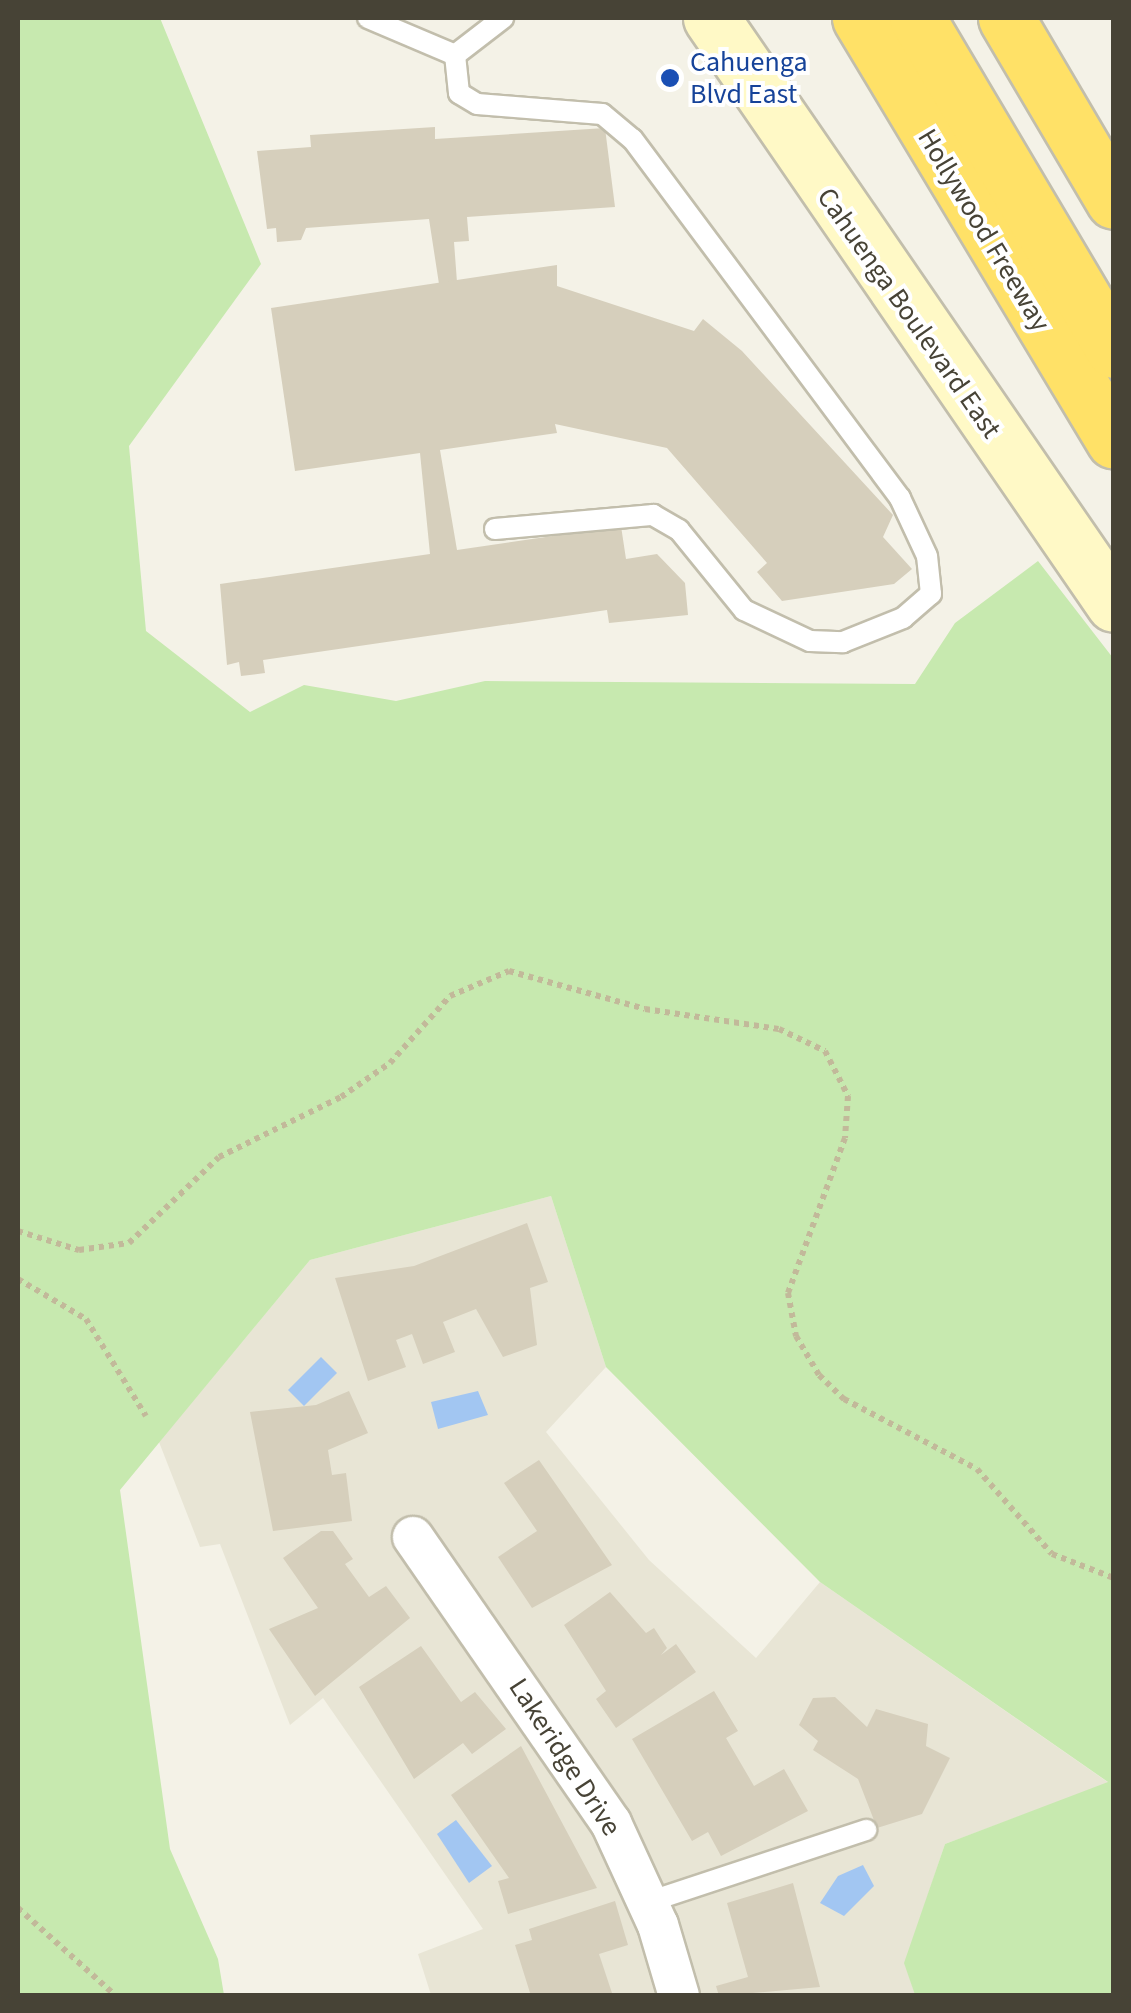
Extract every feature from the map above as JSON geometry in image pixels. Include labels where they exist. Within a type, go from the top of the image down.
[{"type":"highway","name":"Hollywood Freeway","points":[[860,18],[1114,440]]},
{"type":"highway","points":[[917,18],[1114,350]]},
{"type":"highway","points":[[1006,18],[1114,200]]},
{"type":"main road","name":"Cahuenga Boulevard East","points":[[711,18],[1114,604]]},
{"type":"street","name":"Lakeridge Drive","points":[[413,1538],[577,1764],[648,1902],[678,1996]]},
{"type":"lane","points":[[368,18],[455,55]]},
{"type":"lane","points":[[455,55],[503,18]]},
{"type":"lane","points":[[455,55],[459,93],[477,104],[602,114],[632,139],[900,498],[927,556],[930,594],[903,618],[843,642],[810,641],[744,610],[680,530],[653,515],[496,529]]},
{"type":"lane","points":[[648,1902],[866,1830]]},
{"type":"path","points":[[18,1231],[79,1250],[129,1243],[219,1157],[273,1123],[341,1097],[390,1062],[450,996],[509,970],[626,1005],[780,1029],[826,1051],[848,1096],[845,1138],[788,1293],[804,1349],[844,1399],[977,1468],[1052,1554],[1114,1578]]},
{"type":"path","points":[[18,1279],[86,1320],[146,1416]]},
{"type":"path","points":[[18,1908],[116,1996]]},
{"type":"shaded area","points":[[551,1196],[606,1367],[546,1432],[649,1560],[756,1658],[820,1582],[1109,1783],[945,1844],[905,1963],[915,1995],[431,1995],[418,1954],[483,1929],[323,1698],[290,1725],[220,1544],[200,1547],[159,1442],[310,1260]]},
{"type":"green space","points":[[18,18],[160,18],[261,264],[129,446],[146,631],[250,712],[304,685],[396,701],[485,681],[915,684],[955,623],[1038,561],[1113,658],[1113,1995],[915,1995],[904,1963],[945,1844],[1108,1782],[820,1582],[606,1367],[551,1196],[310,1260],[120,1490],[170,1849],[218,1959],[224,1995],[18,1995]]},
{"type":"water","points":[[321,1357],[337,1373],[304,1406],[288,1390]]},
{"type":"water","points":[[478,1391],[488,1415],[438,1429],[431,1402]]},
{"type":"water","points":[[456,1820],[492,1866],[469,1883],[437,1834]]},
{"type":"water","points":[[863,1865],[874,1886],[844,1916],[820,1903],[838,1876]]},
{"type":"building","points":[[435,127],[435,139],[605,128],[615,207],[467,217],[469,241],[454,242],[457,282],[439,284],[429,219],[306,228],[301,240],[277,242],[276,228],[267,229],[257,151],[311,147],[310,135]]},
{"type":"building","points":[[557,265],[557,286],[694,331],[703,319],[742,351],[893,515],[883,537],[912,569],[894,584],[782,601],[757,572],[767,563],[667,448],[555,424],[557,433],[440,450],[457,550],[621,526],[626,559],[657,554],[685,583],[688,615],[609,623],[607,610],[263,660],[265,673],[241,676],[239,662],[227,665],[220,584],[430,554],[420,453],[295,471],[271,308]]},
{"type":"building","points":[[527,1223],[548,1282],[530,1288],[537,1345],[503,1357],[476,1309],[443,1322],[455,1352],[423,1364],[412,1334],[396,1340],[406,1367],[368,1381],[335,1278],[414,1266]]},
{"type":"building","points":[[349,1391],[368,1433],[328,1450],[332,1475],[346,1473],[352,1521],[273,1531],[250,1412],[316,1405]]},
{"type":"building","points":[[539,1460],[612,1565],[532,1608],[498,1557],[537,1531],[504,1483]]},
{"type":"building","points":[[321,1531],[333,1531],[353,1559],[345,1564],[369,1597],[386,1586],[410,1618],[315,1696],[269,1629],[318,1608],[283,1558]]},
{"type":"building","points":[[610,1592],[646,1633],[654,1628],[667,1648],[661,1655],[676,1644],[696,1672],[616,1728],[596,1699],[606,1691],[564,1625]]},
{"type":"building","points":[[421,1646],[461,1702],[475,1692],[506,1729],[472,1754],[463,1743],[414,1779],[359,1687]]},
{"type":"building","points":[[714,1691],[738,1731],[726,1738],[754,1786],[784,1769],[808,1811],[721,1856],[708,1832],[692,1841],[632,1739]]},
{"type":"building","points":[[835,1697],[867,1727],[876,1709],[928,1724],[926,1746],[950,1758],[922,1814],[877,1828],[858,1779],[813,1750],[818,1741],[799,1725],[813,1698]]},
{"type":"building","points":[[521,1746],[597,1888],[508,1914],[498,1881],[509,1878],[451,1795]]},
{"type":"building","points":[[793,1883],[820,1987],[719,1996],[716,1986],[748,1977],[727,1903]]},
{"type":"building","points":[[615,1901],[628,1945],[599,1954],[613,1996],[531,1996],[515,1945],[532,1940],[529,1929]]},
{"type":"place","name":"Cahuenga Blvd East","points":[[670,78]]}]
